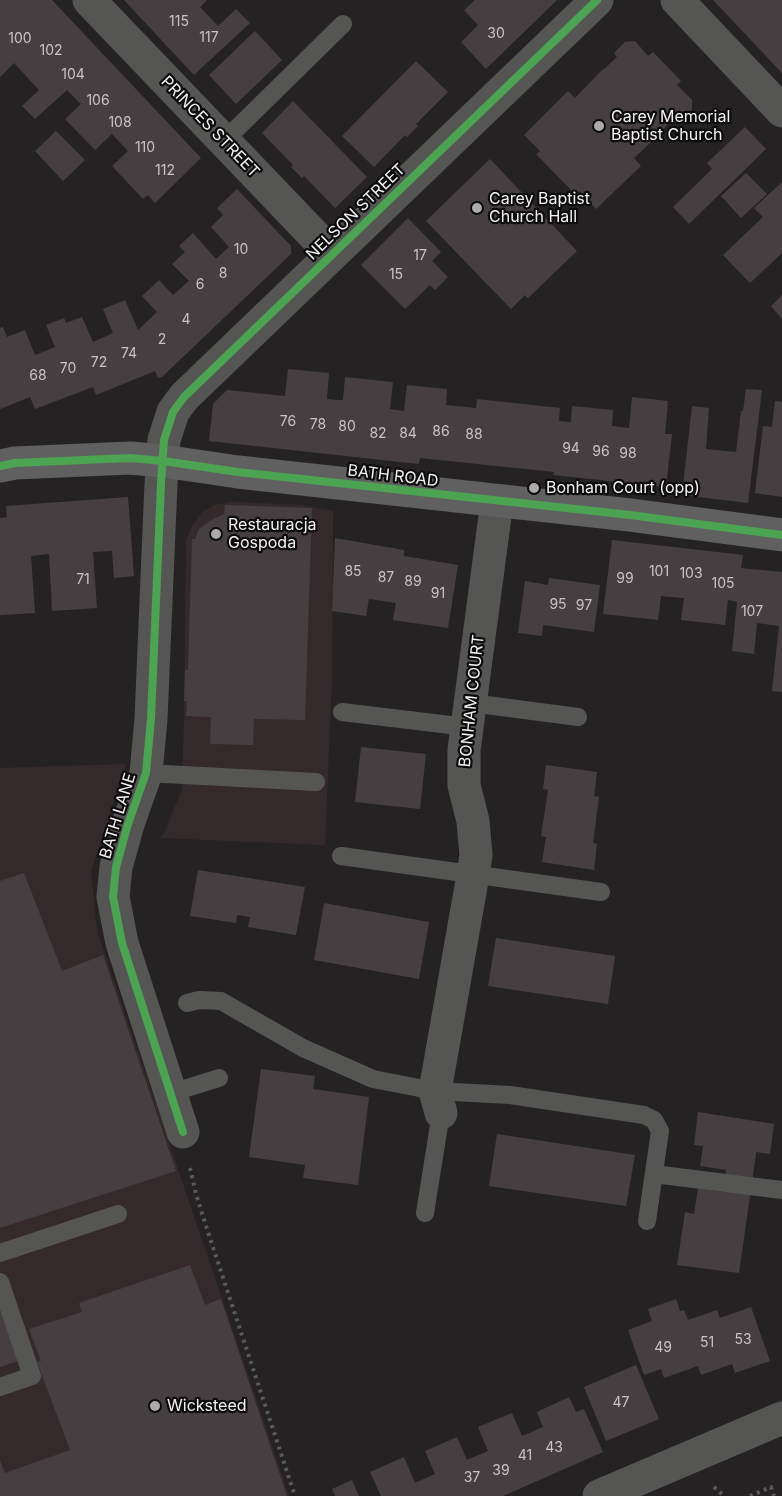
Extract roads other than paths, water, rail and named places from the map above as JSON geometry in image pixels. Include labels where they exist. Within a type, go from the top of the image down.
[{"type":"street","name":"PRINCES STREET","points":[[89,0],[332,255]]},
{"type":"street","name":"NELSON STREET","points":[[163,461],[164,440],[173,412],[184,397],[597,0]]},
{"type":"street","points":[[677,0],[782,111]]},
{"type":"street","name":"BATH ROAD","points":[[0,466],[15,463],[130,458],[630,515],[782,535]]},
{"type":"street","name":"BATH LANE","points":[[163,461],[151,718],[146,773],[116,867],[113,897],[122,943],[183,1132]]},
{"type":"street","name":"BONHAM COURT","points":[[438,1102],[476,855],[473,821],[464,785],[464,750],[496,501]]},
{"type":"street","points":[[599,1496],[782,1418]]},
{"type":"lane","points":[[224,141],[343,24]]},
{"type":"lane","points":[[342,711],[578,717]]},
{"type":"lane","points":[[146,773],[316,782]]},
{"type":"lane","points":[[341,856],[601,892]]},
{"type":"lane","points":[[187,1003],[199,1000],[221,1001],[303,1048],[373,1079],[438,1102],[510,1095],[644,1115],[654,1120],[660,1131],[647,1221]]},
{"type":"lane","points":[[171,1093],[219,1078]]},
{"type":"lane","points":[[425,1213],[438,1102]]},
{"type":"lane","points":[[654,1174],[782,1190]]},
{"type":"lane","points":[[0,1253],[118,1214]]},
{"type":"lane","points":[[0,1282],[32,1376],[0,1387]]},
{"type":"place","name":"Carey Memorial Baptist Church","points":[[599,126]]},
{"type":"place","name":"Carey Baptist Church Hall","points":[[477,208]]},
{"type":"place","name":"Bonham Court (opp)","points":[[534,488]]},
{"type":"place","name":"Restauracja Gospoda","points":[[216,534]]},
{"type":"place","name":"Wicksteed","points":[[155,1406]]}]
